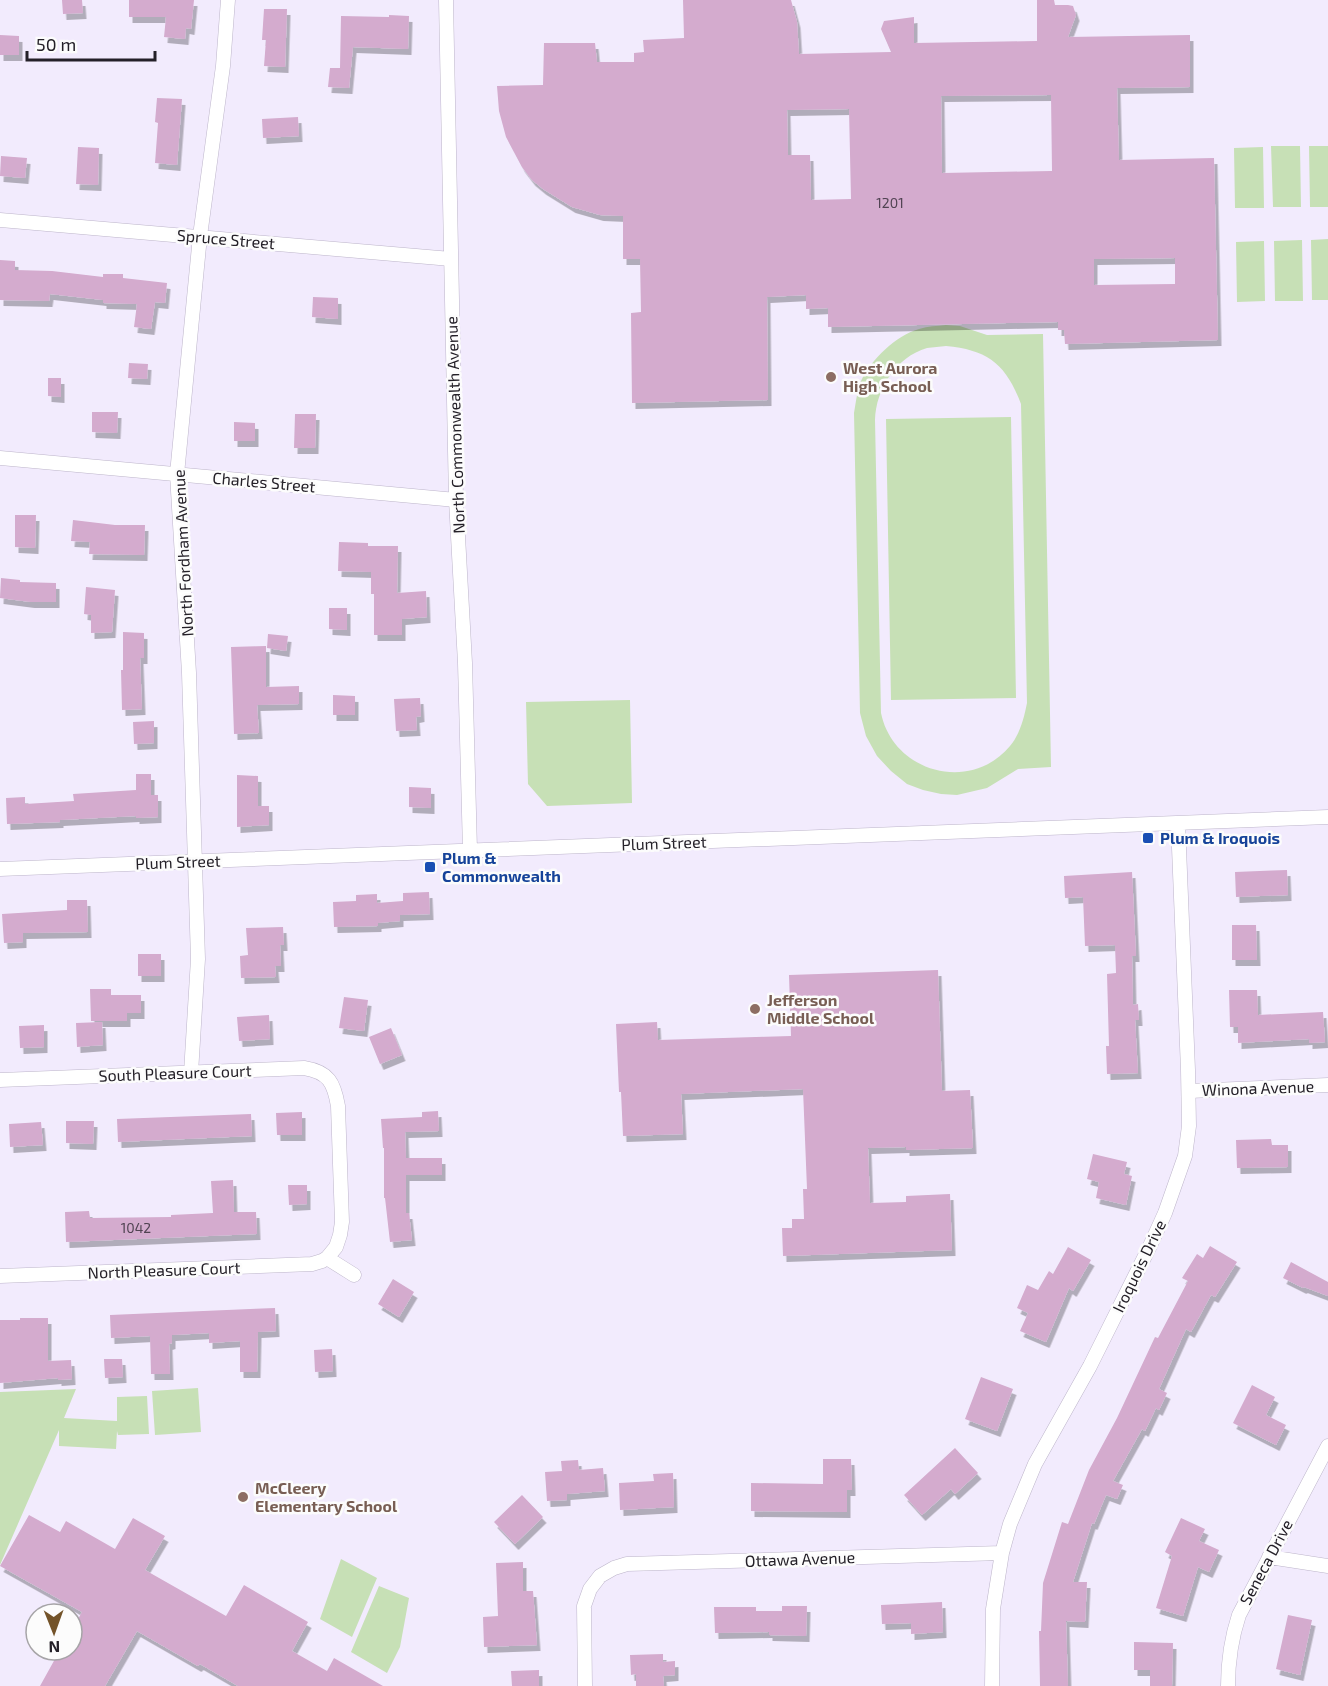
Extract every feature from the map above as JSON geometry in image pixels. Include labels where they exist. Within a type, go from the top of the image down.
[{"type":"street","name":"North Fordham Avenue","points":[[191,1073],[198,959],[189,673],[177,474],[200,236],[222,66],[228,0]]},
{"type":"street","name":"North Commonwealth Avenue","points":[[447,0],[456,500],[465,663],[470,850]]},
{"type":"street","name":"Spruce Street","points":[[0,219],[451,259]]},
{"type":"street","name":"Charles Street","points":[[0,458],[456,500]]},
{"type":"street","name":"Plum Street","points":[[0,869],[1328,817]]},
{"type":"street","name":"Iroquois Drive","points":[[993,1686],[993,1609],[1002,1553],[1010,1524],[1035,1464],[1090,1366],[1165,1213],[1185,1156],[1190,1126],[1178,823]]},
{"type":"street","name":"South Pleasure Court","points":[[0,1080],[304,1068],[314,1070],[329,1078],[338,1106],[342,1222],[336,1246],[327,1258]]},
{"type":"street","name":"Winona Avenue","points":[[1189,1091],[1328,1085]]},
{"type":"street","points":[[327,1258],[354,1275]]},
{"type":"street","name":"North Pleasure Court","points":[[0,1276],[312,1264],[327,1258]]},
{"type":"street","name":"Seneca Drive","points":[[1228,1686],[1229,1653],[1232,1634],[1239,1615],[1328,1446]]},
{"type":"street","name":"Ottawa Avenue","points":[[585,1686],[584,1606],[590,1589],[600,1576],[614,1568],[627,1564],[1002,1553]]},
{"type":"street","points":[[1269,1557],[1328,1566]]},
{"type":"green space","points":[[1271,146],[1300,146],[1301,207],[1273,207]]},
{"type":"green space","points":[[1309,146],[1328,146],[1328,207],[1310,207]]},
{"type":"green space","points":[[1263,147],[1264,208],[1235,208],[1234,148]]},
{"type":"green space","points":[[1328,239],[1328,300],[1312,300],[1311,240]]},
{"type":"green space","points":[[1302,240],[1303,301],[1275,301],[1274,241]]},
{"type":"green space","points":[[1264,241],[1265,301],[1237,302],[1236,242]]},
{"type":"green space","points":[[946,325],[960,326],[987,335],[1043,334],[1051,767],[1018,769],[987,788],[957,795],[923,790],[907,784],[891,771],[877,756],[866,736],[860,713],[854,413],[858,393],[861,381],[885,349],[910,332]],"holes":[[[946,346],[961,348],[994,361],[1009,379],[1021,404],[1027,703],[1019,731],[1010,746],[993,761],[975,769],[955,772],[935,770],[917,762],[901,750],[888,733],[881,713],[875,420],[876,408],[884,386],[897,367],[906,359],[927,348]]]},
{"type":"green space","points":[[1011,417],[1016,698],[891,700],[886,419]]},
{"type":"green space","points":[[630,700],[632,803],[547,806],[528,784],[526,702]]},
{"type":"green space","points":[[198,1388],[201,1432],[155,1435],[152,1391]]},
{"type":"green space","points":[[76,1389],[64,1418],[117,1421],[117,1397],[147,1396],[149,1434],[118,1435],[117,1431],[116,1449],[59,1446],[59,1430],[0,1565],[0,1392]]},
{"type":"green space","points":[[341,1559],[377,1578],[352,1637],[320,1619]]},
{"type":"green space","points":[[379,1586],[409,1598],[400,1647],[387,1673],[351,1652]]},
{"type":"building","points":[[62,0],[82,0],[83,13],[63,14]]},
{"type":"building","points":[[129,0],[194,0],[191,29],[186,28],[185,39],[164,37],[166,17],[129,17]]},
{"type":"building","points":[[683,0],[791,0],[797,22],[799,54],[891,52],[881,29],[884,21],[914,17],[914,43],[1037,41],[1037,0],[1054,0],[1055,5],[1073,6],[1076,15],[1068,37],[1190,35],[1190,87],[1117,88],[1119,160],[1214,158],[1218,340],[1065,344],[1064,330],[1058,330],[1058,322],[828,327],[828,308],[806,309],[806,295],[767,297],[768,400],[632,403],[631,313],[641,312],[640,259],[623,259],[623,216],[600,215],[572,207],[532,180],[522,167],[506,137],[499,111],[497,86],[543,85],[544,43],[595,43],[597,62],[634,62],[634,53],[644,52],[643,40],[684,38]],"holes":[[[1051,95],[1052,171],[942,173],[941,96]],[[849,109],[851,199],[811,200],[810,155],[788,155],[787,110]],[[1175,258],[1175,284],[1094,285],[1094,259]]]},
{"type":"building","points":[[264,9],[287,9],[285,67],[264,66],[266,40],[262,40]]},
{"type":"building","points":[[389,15],[409,16],[408,49],[353,47],[349,88],[328,87],[330,68],[340,68],[341,16],[389,17]]},
{"type":"building","points":[[0,35],[19,36],[19,55],[0,55]]},
{"type":"building","points":[[157,98],[182,99],[177,165],[155,163]]},
{"type":"building","points":[[298,117],[299,136],[263,138],[262,119]]},
{"type":"building","points":[[78,147],[99,148],[98,185],[76,184]]},
{"type":"building","points":[[1,156],[27,158],[25,178],[0,176]]},
{"type":"building","points":[[0,260],[15,261],[15,270],[52,271],[103,277],[103,274],[123,274],[123,278],[167,283],[165,303],[155,302],[151,329],[134,327],[137,304],[103,303],[103,300],[50,294],[49,301],[0,300]]},
{"type":"building","points":[[313,297],[338,298],[338,319],[312,317]]},
{"type":"building","points":[[129,363],[148,364],[147,379],[128,378]]},
{"type":"building","points":[[48,378],[61,378],[61,397],[48,396]]},
{"type":"building","points":[[92,412],[118,412],[117,433],[92,432]]},
{"type":"building","points":[[295,414],[316,414],[315,448],[294,448]]},
{"type":"building","points":[[234,422],[255,423],[255,441],[234,441]]},
{"type":"building","points":[[15,515],[36,515],[35,548],[15,547]]},
{"type":"building","points":[[73,520],[115,525],[145,525],[144,555],[89,554],[90,542],[71,541]]},
{"type":"building","points":[[339,542],[368,543],[368,546],[398,546],[397,593],[426,591],[427,617],[402,619],[402,635],[374,635],[374,594],[371,594],[371,572],[338,571]]},
{"type":"building","points":[[1,578],[20,580],[20,582],[56,583],[56,602],[0,598]]},
{"type":"building","points":[[86,587],[115,590],[112,632],[91,633],[91,615],[84,614]]},
{"type":"building","points":[[329,608],[347,608],[347,630],[329,629]]},
{"type":"building","points":[[123,632],[144,633],[144,658],[140,658],[142,709],[122,710]]},
{"type":"building","points":[[268,634],[288,636],[286,651],[267,648]]},
{"type":"building","points":[[266,646],[266,687],[299,686],[299,704],[257,705],[259,733],[234,734],[231,647]]},
{"type":"building","points":[[333,695],[355,696],[355,715],[333,715]]},
{"type":"building","points":[[420,698],[421,716],[416,717],[417,730],[396,731],[394,699]]},
{"type":"building","points":[[154,721],[154,743],[134,744],[133,722]]},
{"type":"building","points":[[136,774],[151,774],[151,795],[158,795],[158,817],[136,818],[136,816],[7,824],[6,798],[25,797],[25,804],[74,801],[73,794],[136,790]]},
{"type":"building","points":[[237,775],[258,776],[258,806],[269,806],[269,825],[237,827]]},
{"type":"building","points":[[409,787],[431,788],[431,808],[409,807]]},
{"type":"building","points":[[1287,870],[1288,895],[1236,897],[1235,872]]},
{"type":"building","points":[[1132,872],[1136,956],[1132,956],[1133,1005],[1138,1004],[1139,1020],[1135,1020],[1138,1073],[1107,1074],[1106,1046],[1109,1046],[1107,974],[1116,973],[1115,945],[1085,946],[1083,897],[1065,898],[1064,876]]},
{"type":"building","points":[[429,892],[430,914],[400,915],[400,921],[378,923],[378,926],[334,927],[333,902],[356,901],[356,895],[377,894],[377,903],[403,901],[403,893]]},
{"type":"building","points":[[67,900],[87,900],[88,932],[23,933],[23,942],[4,943],[2,914],[67,910]]},
{"type":"building","points":[[1232,925],[1256,925],[1257,960],[1232,960]]},
{"type":"building","points":[[283,927],[284,945],[280,945],[281,966],[275,966],[276,977],[241,978],[240,956],[248,955],[246,928]]},
{"type":"building","points":[[138,954],[161,954],[161,976],[138,976]]},
{"type":"building","points":[[938,970],[942,1091],[970,1090],[973,1148],[906,1150],[906,1147],[868,1148],[870,1203],[906,1202],[906,1196],[950,1194],[952,1250],[783,1256],[782,1228],[792,1228],[792,1219],[804,1219],[803,1189],[807,1189],[803,1089],[681,1094],[683,1134],[623,1136],[616,1024],[657,1022],[658,1040],[791,1036],[789,975]]},
{"type":"building","points":[[90,989],[111,989],[111,995],[141,995],[141,1013],[127,1013],[127,1021],[91,1021]]},
{"type":"building","points":[[1229,990],[1257,990],[1258,1015],[1323,1012],[1325,1042],[1309,1043],[1309,1039],[1238,1043],[1238,1027],[1230,1027]]},
{"type":"building","points":[[344,997],[368,1000],[364,1031],[339,1028]]},
{"type":"building","points":[[269,1015],[270,1039],[239,1041],[237,1017]]},
{"type":"building","points":[[102,1022],[103,1045],[77,1047],[76,1023]]},
{"type":"building","points":[[44,1025],[44,1047],[20,1048],[19,1026]]},
{"type":"building","points":[[391,1028],[402,1055],[380,1064],[369,1037]]},
{"type":"building","points":[[438,1111],[439,1131],[405,1132],[406,1158],[442,1158],[442,1175],[406,1175],[406,1213],[409,1213],[412,1240],[390,1242],[384,1198],[384,1148],[381,1119],[422,1117],[422,1112]]},
{"type":"building","points":[[302,1112],[302,1135],[277,1135],[276,1113]]},
{"type":"building","points":[[251,1114],[252,1136],[118,1142],[117,1119]]},
{"type":"building","points":[[66,1121],[94,1121],[93,1144],[66,1143]]},
{"type":"building","points":[[41,1122],[43,1145],[10,1147],[9,1124]]},
{"type":"building","points":[[1271,1139],[1272,1145],[1288,1145],[1288,1167],[1237,1168],[1236,1140]]},
{"type":"building","points":[[1093,1154],[1127,1162],[1124,1174],[1132,1176],[1126,1205],[1096,1198],[1099,1182],[1087,1179]]},
{"type":"building","points":[[233,1180],[234,1212],[256,1212],[257,1234],[66,1242],[65,1212],[89,1211],[90,1218],[171,1217],[171,1215],[213,1213],[211,1181]]},
{"type":"building","points":[[288,1185],[307,1185],[307,1204],[289,1205]]},
{"type":"building","points":[[1210,1246],[1237,1262],[1215,1297],[1211,1295],[1191,1332],[1186,1329],[1159,1389],[1167,1393],[1159,1410],[1156,1408],[1145,1431],[1142,1429],[1113,1481],[1123,1485],[1117,1499],[1106,1495],[1094,1524],[1092,1523],[1073,1582],[1087,1582],[1085,1622],[1066,1621],[1068,1686],[1040,1686],[1039,1631],[1041,1631],[1043,1583],[1062,1522],[1068,1524],[1089,1470],[1117,1418],[1155,1337],[1158,1338],[1188,1281],[1182,1278],[1197,1254],[1203,1258]]},
{"type":"building","points":[[1068,1247],[1091,1260],[1073,1291],[1069,1288],[1046,1342],[1020,1331],[1028,1313],[1017,1308],[1027,1285],[1038,1290],[1049,1271],[1053,1274]]},
{"type":"building","points":[[1291,1262],[1328,1282],[1328,1296],[1303,1288],[1283,1278]]},
{"type":"building","points":[[393,1279],[414,1292],[399,1317],[378,1304]]},
{"type":"building","points":[[275,1308],[276,1331],[258,1332],[257,1372],[240,1372],[240,1341],[209,1343],[209,1333],[172,1335],[172,1343],[169,1344],[170,1374],[151,1374],[150,1336],[111,1338],[110,1315]]},
{"type":"building","points":[[20,1318],[48,1318],[48,1361],[71,1360],[72,1379],[0,1383],[0,1320],[20,1320]]},
{"type":"building","points":[[332,1349],[333,1371],[315,1372],[314,1350]]},
{"type":"building","points":[[104,1359],[122,1359],[123,1377],[105,1378]]},
{"type":"building","points":[[981,1377],[1013,1389],[997,1431],[965,1419]]},
{"type":"building","points":[[1252,1385],[1275,1397],[1266,1415],[1286,1425],[1276,1445],[1233,1423]]},
{"type":"building","points":[[955,1448],[978,1473],[955,1494],[951,1489],[922,1515],[904,1495]]},
{"type":"building","points":[[823,1459],[851,1459],[852,1490],[847,1490],[847,1512],[751,1511],[751,1483],[823,1484]]},
{"type":"building","points":[[578,1460],[579,1470],[603,1468],[605,1491],[567,1494],[567,1500],[547,1501],[545,1472],[562,1471],[561,1461]]},
{"type":"building","points":[[673,1473],[674,1507],[620,1510],[619,1483],[654,1481],[653,1474]]},
{"type":"building","points":[[522,1495],[543,1517],[515,1544],[494,1522]]},
{"type":"building","points":[[29,1515],[60,1532],[66,1521],[115,1549],[133,1518],[165,1536],[145,1570],[226,1616],[244,1585],[308,1622],[292,1651],[327,1671],[334,1658],[383,1686],[238,1686],[137,1631],[105,1686],[40,1686],[53,1662],[84,1662],[84,1602],[64,1602],[0,1566]]},
{"type":"building","points":[[1181,1518],[1205,1529],[1199,1541],[1219,1550],[1209,1572],[1198,1567],[1183,1616],[1156,1608],[1172,1556],[1165,1552]]},
{"type":"building","points":[[523,1562],[523,1591],[533,1591],[537,1645],[484,1647],[483,1617],[498,1616],[496,1563]]},
{"type":"building","points":[[942,1602],[943,1632],[911,1634],[911,1623],[882,1624],[881,1605]]},
{"type":"building","points":[[782,1606],[807,1606],[806,1636],[769,1635],[769,1632],[715,1633],[714,1607],[756,1607],[756,1611],[782,1611]]},
{"type":"building","points":[[1288,1615],[1312,1620],[1300,1675],[1276,1669]]},
{"type":"building","points":[[1134,1642],[1173,1643],[1172,1686],[1150,1686],[1150,1670],[1134,1670]]},
{"type":"building","points":[[663,1654],[663,1662],[675,1661],[675,1675],[663,1676],[664,1686],[636,1686],[636,1674],[631,1675],[630,1655]]},
{"type":"building","points":[[539,1670],[539,1686],[512,1686],[511,1671]]},
{"type":"place","name":"West Aurora High School","points":[[831,377]]},
{"type":"place","name":"Plum & Iroquois","points":[[1148,838]]},
{"type":"place","name":"Plum & Commonwealth","points":[[430,867]]},
{"type":"place","name":"Jefferson Middle School","points":[[755,1009]]},
{"type":"place","name":"McCleery Elementary School","points":[[243,1497]]}]
